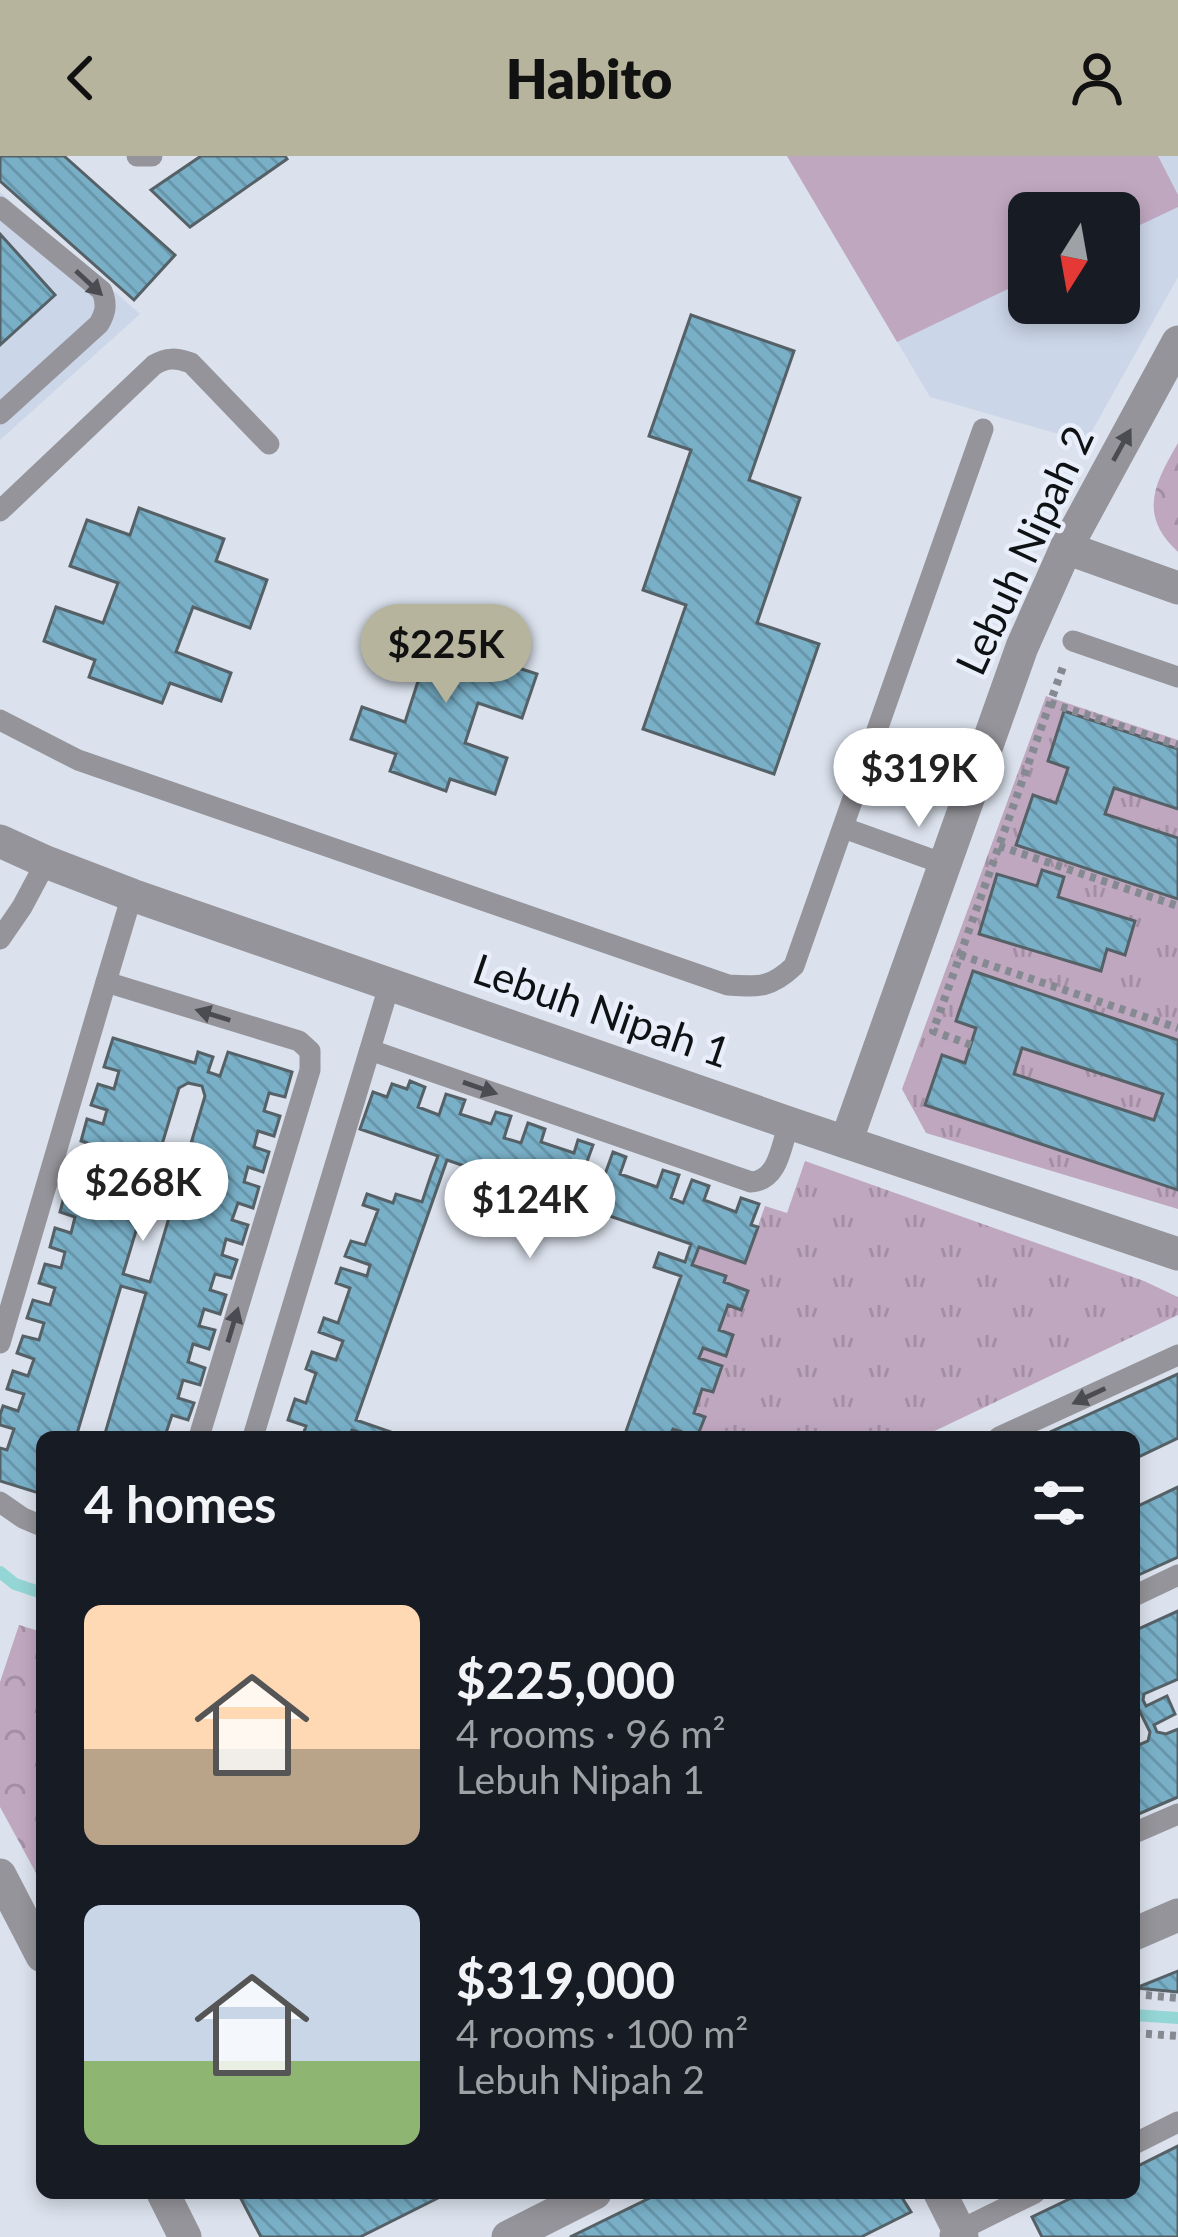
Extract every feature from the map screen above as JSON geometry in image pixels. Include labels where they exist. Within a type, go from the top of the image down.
[{"type":"street","name":"Lebuh Nipah 2","points":[[846,1142],[1022,647],[1066,548],[1178,342]]},
{"type":"street","points":[[1066,548],[1178,588]]},
{"type":"street","name":"Lebuh Nipah 1","points":[[0,841],[132,895],[1178,1254]]},
{"type":"street","points":[[0,1875],[36,1944]]},
{"type":"street","points":[[1140,1931],[1178,1915]]},
{"type":"street","points":[[168,2199],[185,2237]]},
{"type":"street","points":[[508,2237],[583,2199]]},
{"type":"street","points":[[942,2199],[956,2235]]},
{"type":"lane","points":[[137,156],[152,156]]},
{"type":"lane","points":[[0,207],[102,291],[106,300],[99,324],[0,414]]},
{"type":"lane","points":[[0,511],[164,359],[191,363],[269,444]]},
{"type":"lane","points":[[0,720],[78,760],[728,985],[763,986],[778,981],[794,965],[983,429]]},
{"type":"lane","points":[[1073,640],[1178,677]]},
{"type":"lane","points":[[844,828],[944,865]]},
{"type":"lane","points":[[0,939],[46,862]]},
{"type":"lane","points":[[0,1343],[132,895]]},
{"type":"lane","points":[[106,982],[299,1041],[310,1051],[310,1070],[201,1431]]},
{"type":"lane","points":[[255,1431],[390,983]]},
{"type":"lane","points":[[370,1050],[751,1182],[763,1181],[772,1173],[789,1123]]},
{"type":"lane","points":[[1012,1431],[1178,1355]]},
{"type":"lane","points":[[0,1502],[36,1524]]},
{"type":"lane","points":[[1140,1593],[1178,1575]]},
{"type":"lane","points":[[1140,1830],[1178,1814]]},
{"type":"lane","points":[[1140,2141],[1178,2122]]},
{"type":"lane","points":[[956,2235],[1024,2199]]},
{"type":"path","points":[[971,1045],[933,1031],[1073,640]]},
{"type":"path","points":[[1050,703],[1178,745]]},
{"type":"path","points":[[999,846],[1178,906]]},
{"type":"path","points":[[960,955],[1178,1028]]},
{"type":"path","points":[[1140,1995],[1178,1998]]},
{"type":"path","points":[[1140,2033],[1178,2036]]},
{"type":"shaded area","points":[[787,156],[1178,156],[1178,277],[1086,442],[930,397]]},
{"type":"shaded area","points":[[0,192],[140,314],[0,440]]},
{"type":"green space","points":[[787,156],[1158,156],[1178,195],[1178,207],[1140,225],[1140,192],[1008,192],[1008,289],[897,342]]},
{"type":"green space","points":[[1178,443],[1178,552],[1158,525],[1154,499]]},
{"type":"green space","points":[[1046,696],[1178,740],[1178,1209],[926,1133],[902,1089]]},
{"type":"green space","points":[[805,1161],[1144,1281],[1178,1297],[1178,1315],[935,1431],[699,1431],[704,1418],[694,1413],[702,1389],[713,1392],[722,1367],[699,1358],[703,1348],[726,1355],[719,1330],[728,1306],[741,1310],[748,1292],[724,1282],[725,1276],[692,1265],[699,1247],[745,1263],[765,1206],[787,1213]]},
{"type":"green space","points":[[19,1625],[36,1630],[36,1873],[0,1807],[0,1682]]},
{"type":"building","points":[[0,156],[64,156],[175,255],[134,300],[0,181]]},
{"type":"building","points":[[201,156],[287,159],[190,227],[151,190]]},
{"type":"building","points":[[0,234],[55,295],[0,345]]},
{"type":"building","points":[[691,315],[794,351],[749,480],[800,498],[757,623],[819,644],[774,774],[643,729],[686,605],[643,590],[691,450],[649,436]]},
{"type":"building","points":[[139,508],[224,539],[216,561],[267,580],[250,628],[193,607],[176,652],[231,673],[221,701],[170,683],[162,703],[89,677],[95,660],[44,641],[56,607],[103,623],[118,583],[70,566],[87,520],[130,535]]},
{"type":"building","points":[[436,619],[500,642],[494,660],[537,674],[522,718],[478,703],[465,743],[507,758],[495,794],[450,779],[446,791],[390,771],[396,754],[351,739],[362,707],[405,722],[420,675],[378,661],[390,626],[429,641]]},
{"type":"building","points":[[1064,711],[1178,749],[1178,809],[1114,788],[1105,814],[1178,838],[1178,899],[1016,845],[1033,795],[1056,803],[1068,768],[1048,761]]},
{"type":"building","points":[[1042,870],[1064,877],[1058,897],[1135,921],[1125,955],[1107,949],[1101,971],[979,934],[997,874],[1037,886]]},
{"type":"building","points":[[973,971],[1178,1040],[1178,1190],[925,1105],[942,1055],[965,1063],[976,1028],[956,1021]],"holes":[[[1022,1048],[1163,1094],[1154,1120],[1014,1074]]]},
{"type":"building","points":[[113,1038],[195,1063],[198,1052],[213,1057],[208,1072],[220,1076],[228,1052],[292,1072],[285,1097],[269,1093],[264,1111],[280,1116],[274,1136],[258,1131],[254,1147],[269,1152],[263,1172],[248,1167],[244,1182],[259,1187],[253,1208],[238,1203],[232,1220],[248,1225],[242,1244],[226,1239],[222,1255],[237,1260],[231,1278],[215,1274],[210,1290],[226,1295],[220,1314],[204,1309],[199,1326],[215,1330],[209,1349],[193,1344],[188,1362],[205,1368],[200,1385],[183,1380],[178,1398],[194,1403],[188,1420],[172,1415],[167,1431],[106,1431],[146,1293],[121,1286],[78,1431],[36,1431],[36,1492],[0,1481],[0,1448],[7,1450],[14,1429],[0,1425],[0,1415],[3,1406],[18,1411],[24,1394],[7,1389],[13,1371],[28,1376],[34,1359],[17,1353],[23,1336],[39,1340],[44,1323],[27,1318],[33,1300],[50,1305],[55,1288],[39,1283],[45,1264],[61,1268],[65,1252],[50,1247],[55,1228],[71,1233],[75,1217],[60,1212],[65,1193],[81,1197],[86,1181],[70,1176],[75,1157],[91,1162],[96,1146],[81,1141],[87,1119],[103,1124],[107,1110],[91,1105],[98,1084],[114,1089],[119,1071],[104,1067]],"holes":[[[188,1083],[202,1086],[205,1096],[150,1282],[123,1274],[179,1088]]]},
{"type":"building","points":[[410,1081],[425,1087],[418,1107],[439,1115],[446,1094],[465,1100],[460,1114],[491,1124],[496,1112],[511,1116],[504,1138],[521,1143],[528,1123],[545,1129],[541,1142],[574,1153],[578,1140],[593,1145],[584,1170],[604,1177],[613,1152],[626,1157],[620,1174],[657,1187],[663,1170],[679,1175],[671,1198],[683,1203],[692,1180],[709,1186],[704,1200],[736,1212],[741,1198],[759,1204],[751,1225],[758,1227],[745,1263],[699,1247],[692,1265],[726,1276],[724,1282],[748,1291],[741,1310],[728,1305],[719,1330],[733,1335],[726,1356],[703,1348],[699,1358],[722,1366],[713,1392],[702,1389],[694,1413],[705,1417],[699,1431],[626,1431],[681,1276],[654,1267],[659,1253],[685,1262],[691,1244],[447,1160],[356,1420],[388,1431],[304,1431],[306,1426],[288,1420],[295,1399],[306,1403],[316,1373],[306,1369],[312,1352],[336,1360],[343,1341],[319,1332],[324,1318],[338,1323],[350,1288],[336,1283],[341,1268],[367,1276],[370,1265],[345,1256],[351,1241],[365,1245],[378,1210],[363,1205],[367,1194],[393,1203],[396,1194],[422,1202],[438,1156],[360,1129],[373,1092],[387,1097],[392,1084],[407,1089]]},
{"type":"building","points":[[1178,1374],[1178,1438],[1140,1456],[1140,1431],[1052,1431]]},
{"type":"building","points":[[1178,1487],[1178,1557],[1140,1574],[1140,1505]]},
{"type":"building","points":[[1178,1611],[1178,1679],[1144,1694],[1143,1700],[1146,1706],[1167,1696],[1175,1714],[1154,1725],[1157,1732],[1166,1734],[1178,1729],[1178,1797],[1140,1813],[1140,1744],[1148,1741],[1150,1732],[1140,1712],[1140,1628]]},
{"type":"building","points":[[1178,1971],[1178,1992],[1140,1986]]},
{"type":"building","points":[[1178,2146],[1178,2237],[1042,2237],[1032,2217],[1070,2199],[1140,2199],[1140,2165]]},
{"type":"building","points":[[241,2199],[436,2199],[360,2237],[261,2237]]},
{"type":"building","points":[[648,2199],[903,2199],[911,2212],[861,2237],[570,2237]]},
{"type":"waterway","points":[[0,1572],[15,1584],[36,1591]]},
{"type":"waterway","points":[[1140,2015],[1178,2018]]}]
